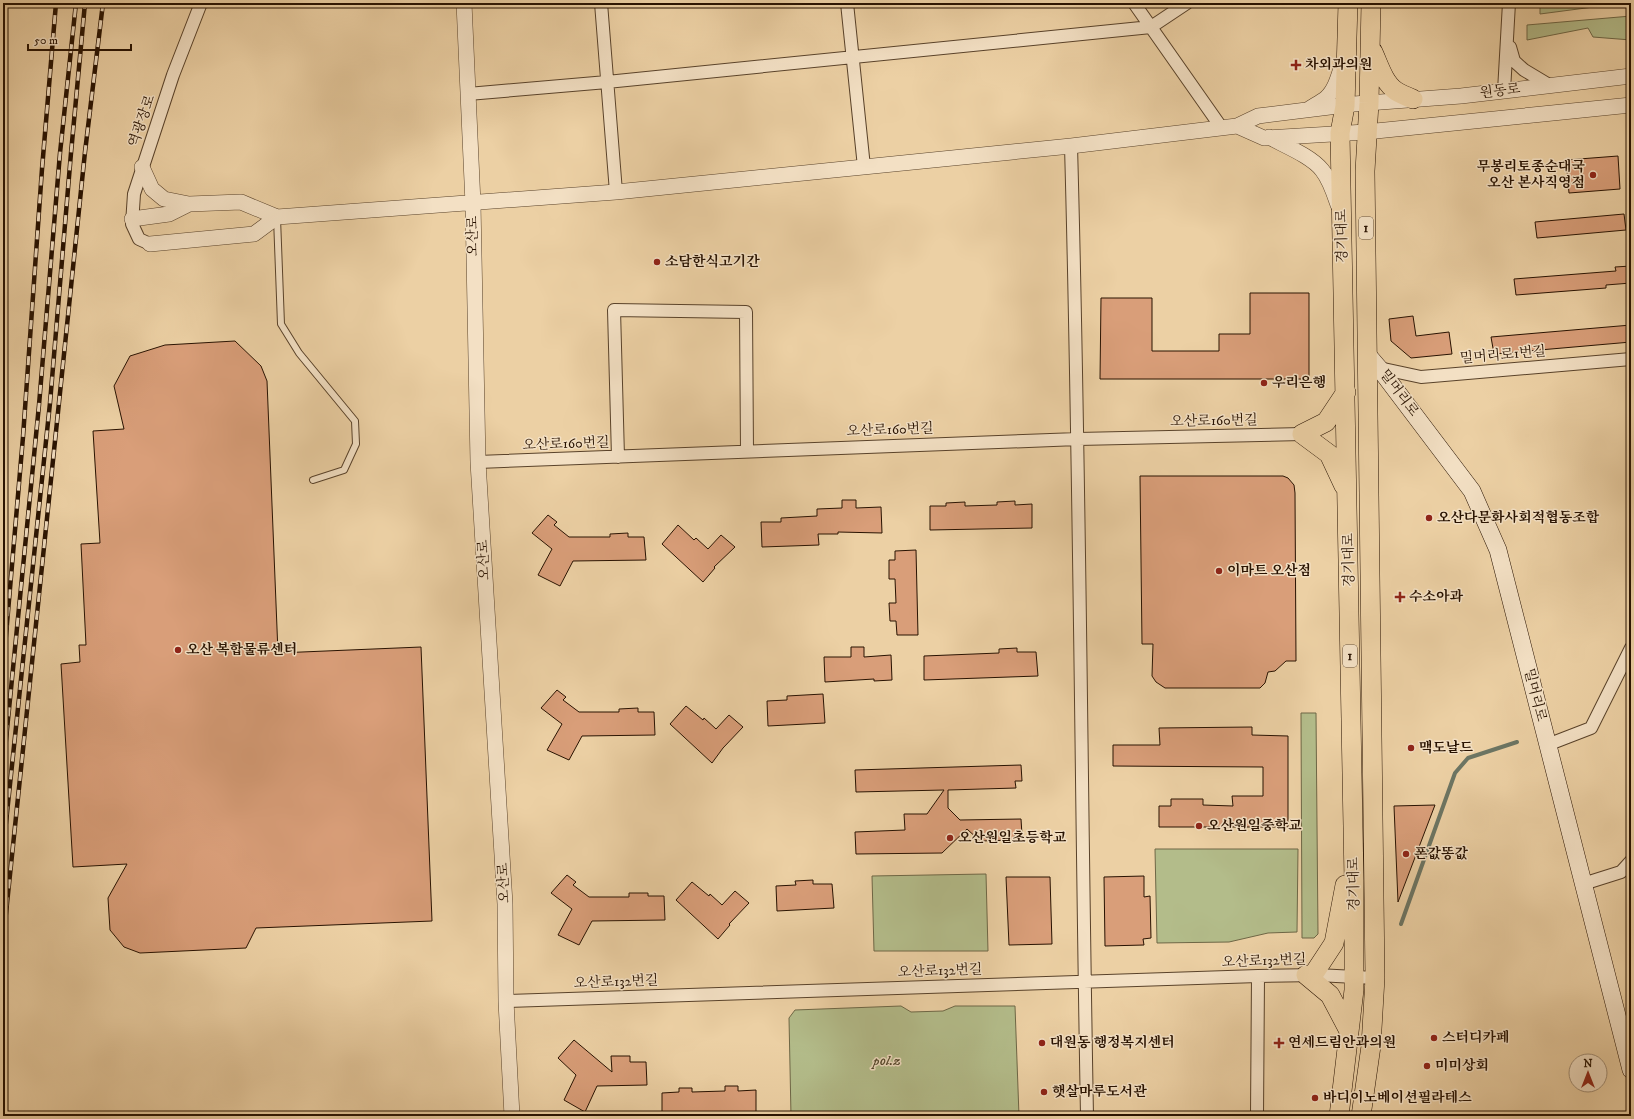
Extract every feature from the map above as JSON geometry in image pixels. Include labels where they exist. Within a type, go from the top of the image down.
[{"type":"main road","name":"경기대로","points":[[1339,1116],[1354,976],[1346,392],[1340,133],[1345,106],[1348,3]]},
{"type":"main road","name":"경기대로","points":[[1361,1116],[1371,1046],[1375,978],[1365,172],[1366,132],[1369,103],[1371,3]]},
{"type":"main road","points":[[1370,46],[1384,77],[1390,86],[1413,99]]},
{"type":"main road","points":[[1344,335],[1367,354]]},
{"type":"main road","name":"밀머리로","points":[[1367,354],[1472,491],[1498,550],[1631,1070]]},
{"type":"main road","points":[[1346,392],[1326,422],[1302,434],[1329,454],[1347,492]]},
{"type":"main road","points":[[1349,1031],[1330,995],[1309,975],[1334,943],[1353,842]]},
{"type":"street","name":"역광장로","points":[[150,244],[139,239],[132,224],[134,194],[173,75],[201,3]]},
{"type":"street","name":"오산로","points":[[464,3],[472,204],[478,462],[504,896],[506,1001],[512,1116]]},
{"type":"street","points":[[601,3],[616,192]]},
{"type":"street","points":[[847,3],[864,167]]},
{"type":"street","points":[[1134,3],[1221,127]]},
{"type":"street","points":[[468,94],[607,82],[1151,26],[1187,3]]},
{"type":"street","points":[[1504,91],[1509,3]]},
{"type":"street","points":[[1508,40],[1514,61],[1524,70],[1549,85]]},
{"type":"street","points":[[1309,110],[1325,99],[1330,93],[1346,54]]},
{"type":"street","name":"원동로","points":[[1237,126],[1258,116],[1369,103],[1504,91],[1631,76]]},
{"type":"street","points":[[142,167],[152,189],[164,199],[189,204],[241,202],[277,217],[472,204],[616,192],[1071,146],[1221,127],[1237,126],[1264,138],[1366,132],[1631,105]]},
{"type":"street","points":[[1365,172],[1376,141],[1395,129]]},
{"type":"street","points":[[1269,137],[1311,160],[1322,170],[1334,193],[1342,216]]},
{"type":"street","points":[[1071,146],[1078,439],[1087,1116]]},
{"type":"street","points":[[132,219],[169,214],[189,204]]},
{"type":"street","points":[[150,244],[254,234],[277,217]]},
{"type":"street","points":[[618,457],[614,310],[746,312],[747,451]]},
{"type":"street","name":"밀머리로1번길","points":[[1379,368],[1421,377],[1631,359]]},
{"type":"street","name":"오산로160번길","points":[[478,462],[1078,439],[1302,434]]},
{"type":"street","points":[[1547,745],[1591,728],[1631,648]]},
{"type":"street","points":[[1583,884],[1621,872],[1631,861]]},
{"type":"street","name":"오산로132번길","points":[[506,1001],[1258,976],[1309,975],[1375,978]]},
{"type":"street","points":[[1257,1116],[1258,976]]},
{"type":"lane","points":[[277,217],[281,324],[299,354],[355,421],[356,444],[344,470],[314,480]]},
{"type":"green space","points":[[1540,3],[1624,3],[1540,14]]},
{"type":"green space","points":[[1631,16],[1631,40],[1593,37],[1588,28],[1527,40],[1527,25]]},
{"type":"green space","points":[[1301,713],[1316,713],[1318,934],[1314,938],[1302,938]]},
{"type":"green space","points":[[1155,849],[1298,849],[1297,932],[1268,933],[1229,942],[1157,943]]},
{"type":"green space","points":[[986,874],[988,951],[874,951],[872,876]]},
{"type":"green space","name":"p0l.z","points":[[901,1006],[911,1012],[943,1011],[955,1006],[1015,1006],[1019,1116],[791,1116],[789,1018],[795,1010]]},
{"type":"building","name":"무봉리토종순대국 오산 본사직영점","points":[[1618,156],[1620,189],[1569,193],[1566,160]]},
{"type":"building","points":[[1624,214],[1626,230],[1537,238],[1535,222]]},
{"type":"building","points":[[1631,266],[1631,283],[1606,285],[1606,288],[1516,295],[1514,279],[1616,271],[1615,267]]},
{"type":"building","points":[[1250,293],[1309,293],[1309,379],[1100,379],[1101,298],[1152,298],[1152,351],[1219,351],[1219,334],[1250,334]]},
{"type":"building","points":[[1413,316],[1416,336],[1449,332],[1452,354],[1411,358],[1391,341],[1389,319]]},
{"type":"building","points":[[1631,325],[1631,342],[1494,354],[1491,337]]},
{"type":"building","name":"오산 복합물류센터","points":[[235,341],[261,366],[267,381],[278,653],[421,647],[432,921],[256,928],[246,948],[140,953],[124,947],[110,930],[108,898],[127,864],[73,867],[61,664],[80,662],[79,645],[86,645],[81,544],[100,543],[93,431],[124,429],[114,386],[130,356],[165,345]]},
{"type":"building","name":"이마트 오산점","points":[[1140,476],[1283,476],[1288,478],[1294,485],[1296,661],[1286,661],[1275,671],[1268,672],[1265,683],[1260,688],[1165,688],[1156,682],[1152,676],[1153,644],[1142,644]]},
{"type":"building","points":[[842,500],[856,500],[856,508],[881,507],[882,533],[838,532],[838,534],[818,534],[819,545],[762,547],[761,522],[781,522],[781,518],[817,516],[817,509],[842,508]]},
{"type":"building","points":[[1015,501],[1015,505],[1032,504],[1032,528],[930,530],[930,506],[946,506],[946,503],[965,502],[965,506],[997,505],[997,502]]},
{"type":"building","points":[[548,515],[557,522],[554,525],[569,537],[610,537],[610,534],[628,533],[628,537],[644,537],[646,560],[573,561],[560,586],[538,575],[552,549],[532,533]]},
{"type":"building","points":[[678,525],[694,540],[696,538],[708,549],[721,535],[735,547],[714,567],[715,568],[703,582],[662,544]]},
{"type":"building","points":[[916,550],[918,635],[897,635],[896,621],[890,621],[889,603],[896,603],[895,579],[889,579],[889,560],[895,560],[895,551]]},
{"type":"building","points":[[851,647],[864,647],[864,657],[891,655],[892,680],[874,681],[874,679],[825,682],[824,657],[851,657]]},
{"type":"building","points":[[1017,648],[1017,652],[1036,652],[1038,676],[924,680],[924,656],[999,653],[999,649]]},
{"type":"building","points":[[557,690],[566,697],[563,700],[579,712],[619,712],[619,709],[638,708],[638,712],[654,712],[655,735],[582,736],[569,760],[547,750],[562,724],[541,708]]},
{"type":"building","points":[[823,694],[825,723],[768,726],[767,701],[787,700],[787,696]]},
{"type":"building","points":[[686,706],[703,720],[704,718],[716,729],[729,715],[743,727],[723,748],[712,763],[670,724]]},
{"type":"building","points":[[1252,727],[1252,735],[1288,736],[1288,827],[1159,827],[1159,806],[1171,806],[1171,799],[1203,799],[1203,805],[1233,806],[1232,796],[1263,796],[1263,767],[1113,766],[1113,745],[1160,745],[1159,728]]},
{"type":"building","points":[[1021,765],[1022,781],[1015,781],[1016,788],[948,790],[948,808],[960,820],[1021,819],[1022,835],[1014,836],[1015,840],[980,841],[967,829],[942,853],[856,854],[855,832],[905,830],[904,814],[927,814],[944,790],[856,792],[855,770]]},
{"type":"building","name":"폰값똥값","points":[[1435,805],[1398,902],[1394,806]]},
{"type":"building","points":[[567,875],[576,882],[573,885],[589,897],[629,897],[629,893],[648,893],[648,896],[664,896],[665,920],[592,921],[579,945],[558,935],[572,909],[551,893]]},
{"type":"building","points":[[1144,876],[1144,897],[1150,896],[1151,938],[1143,939],[1144,945],[1105,946],[1104,877]]},
{"type":"building","points":[[1006,877],[1050,877],[1052,944],[1009,945]]},
{"type":"building","points":[[813,880],[813,884],[832,884],[834,908],[777,911],[776,886],[796,885],[795,881]]},
{"type":"building","points":[[692,882],[709,896],[710,894],[722,905],[735,891],[749,903],[729,924],[730,925],[718,939],[676,900]]},
{"type":"building","points":[[574,1040],[612,1072],[611,1056],[630,1056],[630,1062],[646,1062],[647,1085],[597,1086],[585,1112],[564,1100],[576,1075],[558,1058]]},
{"type":"building","points":[[725,1086],[738,1086],[738,1091],[756,1090],[756,1115],[662,1116],[662,1093],[679,1092],[679,1088],[692,1088],[692,1092],[725,1091]]},
{"type":"waterway","points":[[1401,924],[1455,773],[1468,758],[1517,742]]},
{"type":"railway","points":[[3,670],[23,437],[42,169],[56,3]]},
{"type":"railway","points":[[3,770],[39,405],[60,153],[76,3]]},
{"type":"railway","points":[[3,851],[50,403],[85,3]]},
{"type":"railway","points":[[3,942],[85,152],[103,3]]},
{"type":"place","name":"차외과의원","points":[[1296,65]]},
{"type":"place","name":"무봉리토종순대국 오산 본사직영점","points":[[1593,175]]},
{"type":"place","name":"소담한식고기간","points":[[657,262]]},
{"type":"place","name":"우리은행","points":[[1264,383]]},
{"type":"place","name":"오산다문화사회적협동조합","points":[[1429,518]]},
{"type":"place","name":"이마트 오산점","points":[[1219,571]]},
{"type":"place","name":"수소아과","points":[[1400,597]]},
{"type":"place","name":"오산 복합물류센터","points":[[178,650]]},
{"type":"place","name":"맥도날드","points":[[1411,748]]},
{"type":"place","name":"오산원일중학교","points":[[1199,826]]},
{"type":"place","name":"오산원일초등학교","points":[[950,838]]},
{"type":"place","name":"폰값똥값","points":[[1406,854]]},
{"type":"place","name":"스터디카페","points":[[1434,1038]]},
{"type":"place","name":"대원동 행정복지센터","points":[[1042,1043]]},
{"type":"place","name":"연세드림안과의원","points":[[1279,1043]]},
{"type":"place","name":"미미상회","points":[[1427,1066]]},
{"type":"place","name":"햇살마루도서관","points":[[1044,1092]]},
{"type":"place","name":"바디이노베이션필라테스","points":[[1315,1098]]}]
